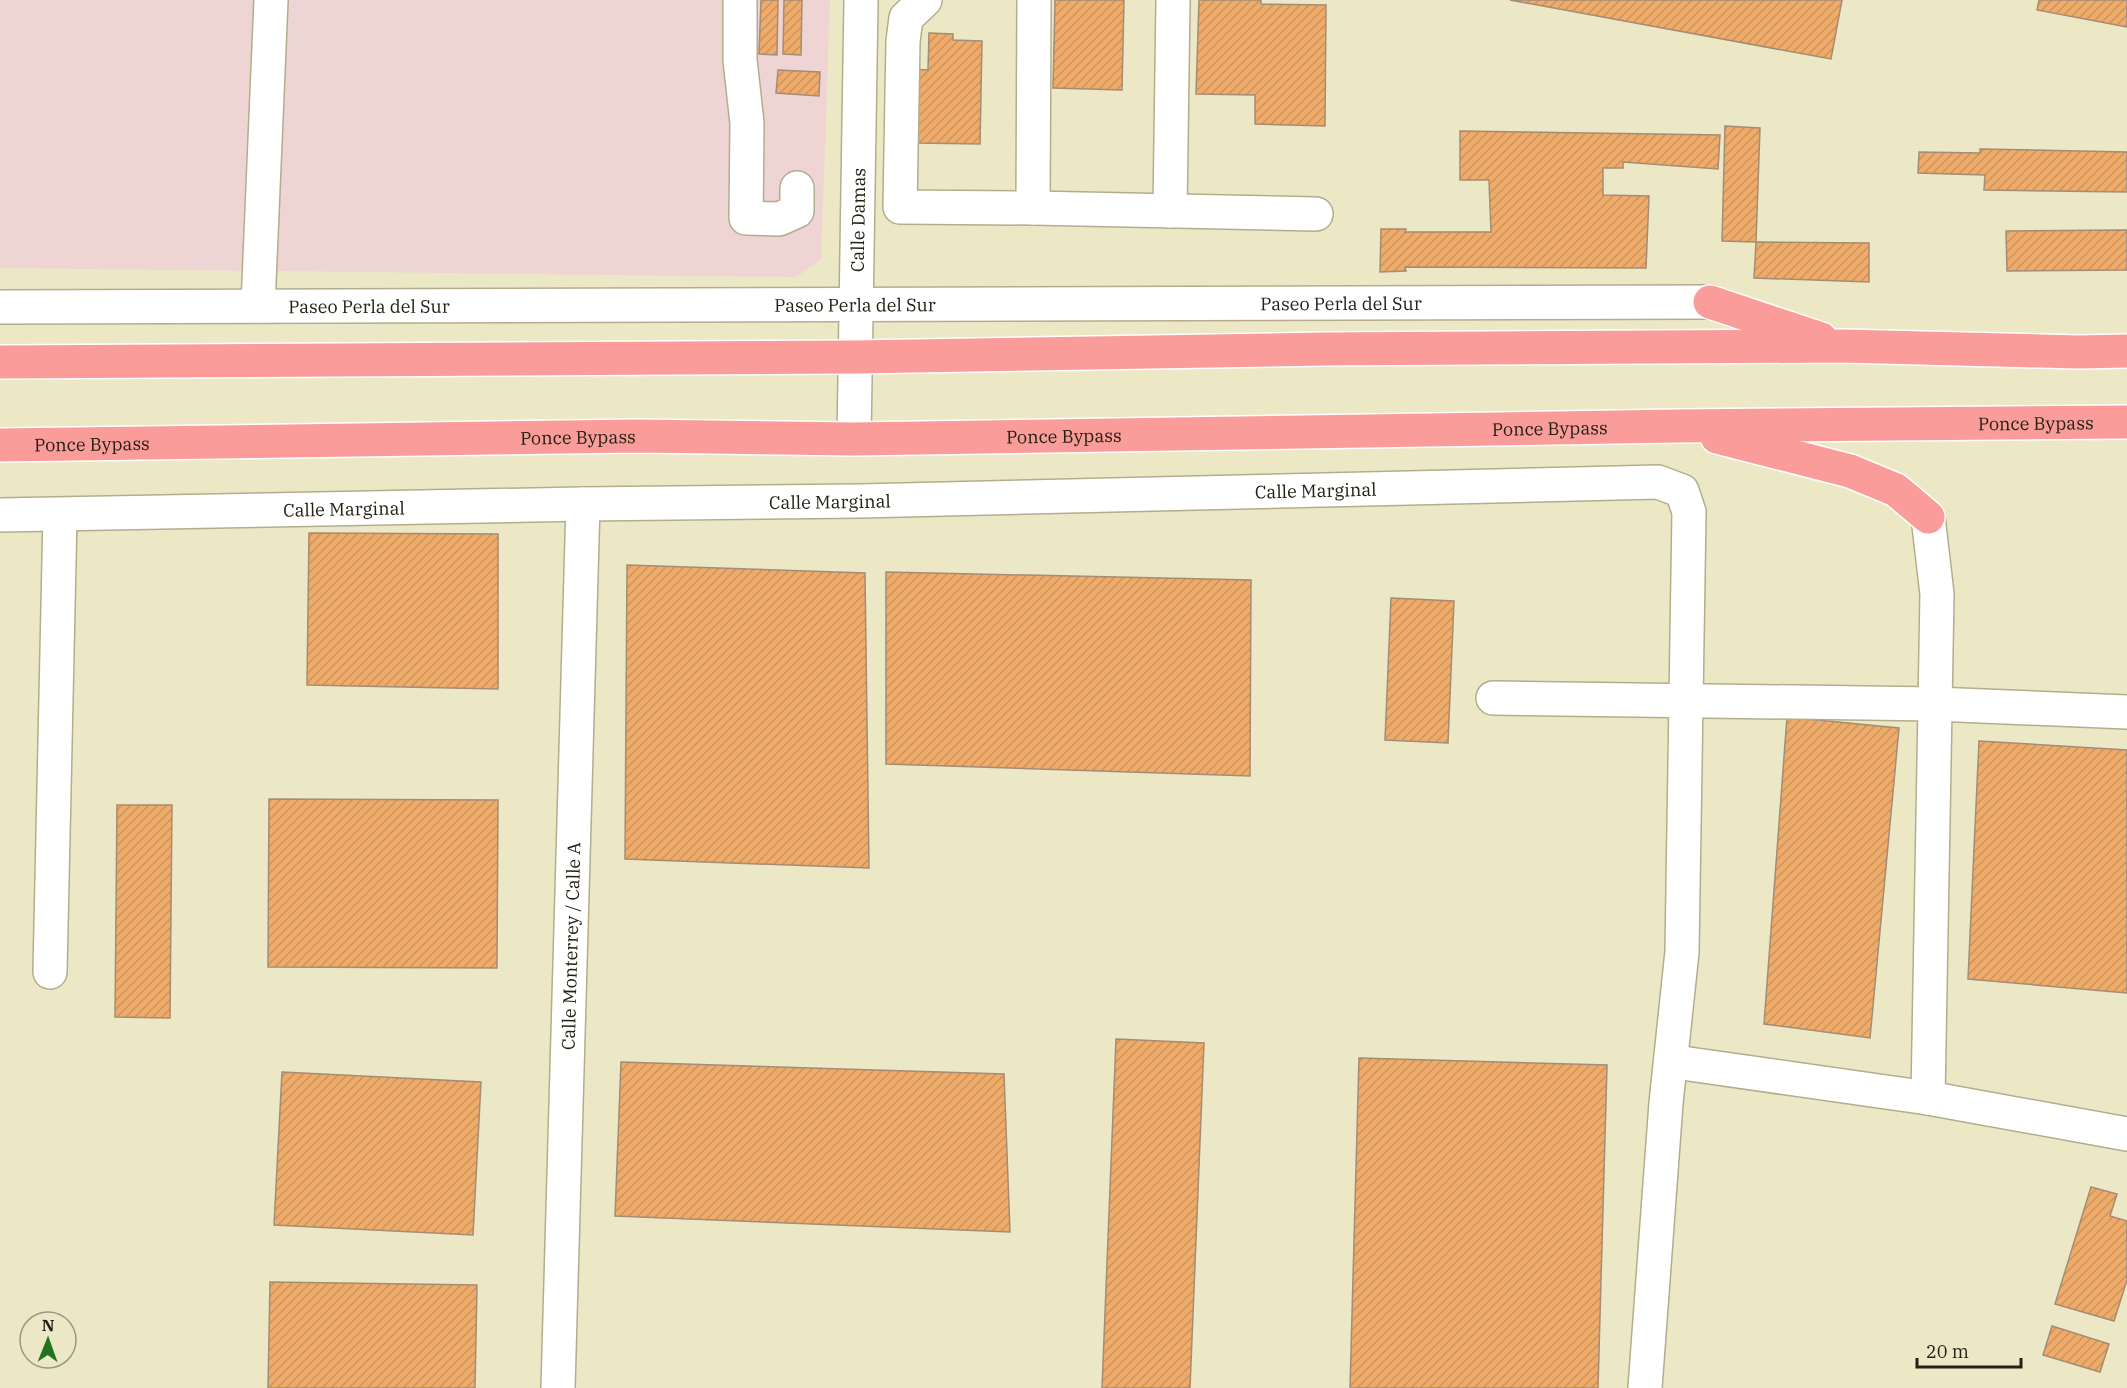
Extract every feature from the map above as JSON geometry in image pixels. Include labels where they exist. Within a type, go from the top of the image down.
[{"type":"highway","points":[[1710,302],[1843,346]]},
{"type":"highway","points":[[0,362],[855,357],[1843,346],[2078,352],[2127,351]]},
{"type":"highway","name":"Ponce Bypass","points":[[0,445],[637,436],[854,439],[1678,426],[2127,422]]},
{"type":"highway","points":[[1678,426],[1850,471],[1896,490],[1928,517]]},
{"type":"street","points":[[258,306],[271,0]]},
{"type":"street","points":[[740,0],[740,60],[747,123],[746,218],[779,219],[797,211],[797,188]]},
{"type":"street","name":"Calle Damas","points":[[854,439],[861,0]]},
{"type":"street","points":[[925,0],[906,18],[903,41],[900,207],[1316,214]]},
{"type":"street","points":[[1033,208],[1034,0]]},
{"type":"street","points":[[1170,211],[1173,0]]},
{"type":"street","name":"Paseo Perla del Sur","points":[[0,307],[1710,302]]},
{"type":"street","name":"Calle Marginal","points":[[0,515],[860,501],[1658,482],[1682,491],[1689,513],[1686,702]]},
{"type":"street","name":"Calle Monterrey / Calle A","points":[[558,1388],[583,504]]},
{"type":"street","points":[[50,972],[60,515]]},
{"type":"street","points":[[1928,517],[1937,594],[1928,1098]]},
{"type":"street","points":[[1493,698],[1935,704],[2127,712]]},
{"type":"street","points":[[1645,1388],[1671,1060],[1682,952],[1686,702]]},
{"type":"street","points":[[1671,1060],[1928,1098],[2127,1134]]},
{"type":"shaded area","points":[[0,0],[830,0],[821,259],[796,277],[0,268]]},
{"type":"building","points":[[761,0],[778,0],[777,55],[759,54]]},
{"type":"building","points":[[784,0],[802,0],[801,55],[783,54]]},
{"type":"building","points":[[1055,0],[1124,0],[1122,90],[1053,88]]},
{"type":"building","points":[[1199,0],[1261,0],[1261,4],[1326,5],[1325,126],[1255,124],[1255,95],[1196,94]]},
{"type":"building","points":[[1510,0],[1842,0],[1831,59]]},
{"type":"building","points":[[2039,0],[2127,0],[2127,27],[2037,10]]},
{"type":"building","points":[[929,33],[953,34],[953,40],[982,41],[980,144],[917,143],[909,69],[928,70]]},
{"type":"building","points":[[778,70],[820,72],[819,96],[776,93]]},
{"type":"building","points":[[1725,126],[1760,128],[1756,242],[1722,241]]},
{"type":"building","points":[[1460,131],[1720,135],[1718,169],[1623,162],[1623,168],[1603,168],[1603,195],[1649,196],[1646,268],[1405,267],[1406,271],[1380,272],[1381,229],[1406,229],[1405,232],[1491,232],[1489,180],[1460,180]]},
{"type":"building","points":[[1980,149],[2127,152],[2127,192],[1984,190],[1985,175],[1918,173],[1919,152],[1980,153]]},
{"type":"building","points":[[2127,230],[2127,270],[2007,271],[2006,231]]},
{"type":"building","points":[[1756,242],[1869,243],[1869,282],[1754,278]]},
{"type":"building","points":[[309,533],[498,534],[498,689],[307,685]]},
{"type":"building","points":[[627,565],[865,573],[869,868],[625,859]]},
{"type":"building","points":[[886,572],[1251,580],[1250,776],[886,764]]},
{"type":"building","points":[[1391,598],[1454,601],[1448,743],[1385,740]]},
{"type":"building","points":[[1787,717],[1899,728],[1870,1038],[1764,1024]]},
{"type":"building","points":[[1979,741],[2127,750],[2127,993],[1968,979]]},
{"type":"building","points":[[269,799],[498,800],[497,968],[268,967]]},
{"type":"building","points":[[117,805],[172,805],[170,1018],[115,1017]]},
{"type":"building","points":[[1116,1039],[1204,1043],[1190,1388],[1102,1388]]},
{"type":"building","points":[[1359,1058],[1607,1065],[1598,1388],[1350,1388]]},
{"type":"building","points":[[621,1062],[1004,1074],[1010,1232],[615,1216]]},
{"type":"building","points":[[282,1072],[481,1082],[473,1235],[274,1225]]},
{"type":"building","points":[[2091,1187],[2117,1194],[2110,1216],[2127,1221],[2127,1280],[2114,1321],[2055,1304]]},
{"type":"building","points":[[270,1282],[477,1285],[475,1388],[268,1388]]},
{"type":"building","points":[[2052,1326],[2109,1344],[2100,1372],[2043,1355]]}]
